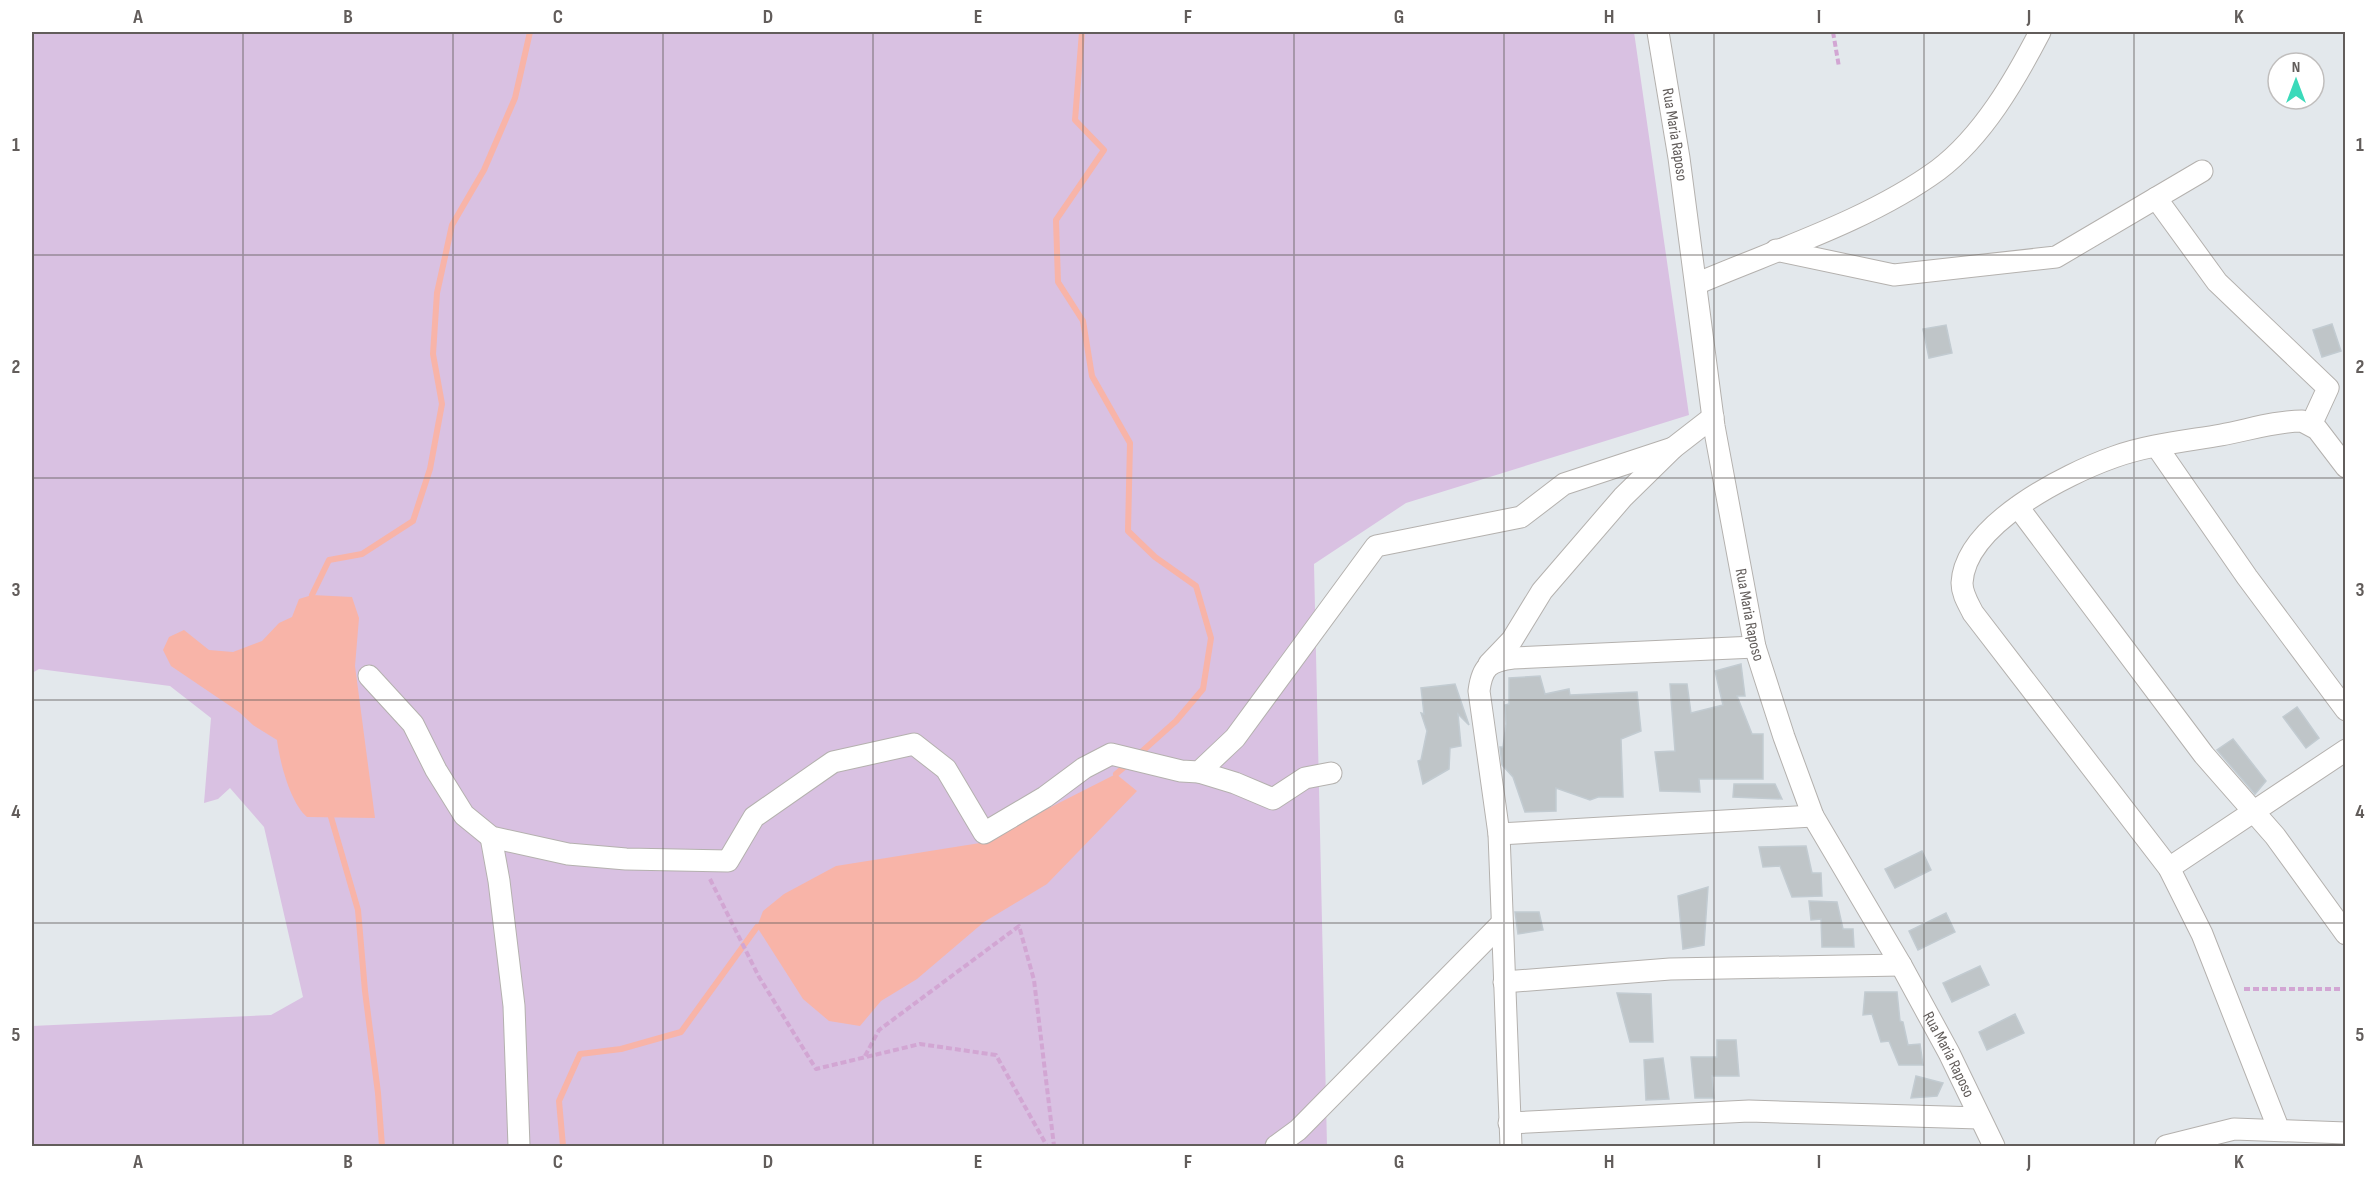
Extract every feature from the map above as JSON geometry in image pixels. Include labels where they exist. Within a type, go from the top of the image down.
[{"type":"street","name":"Rua Maria Raposo","points":[[1658,32],[1679,158],[1713,417],[1731,526],[1755,647],[1813,816],[1901,965],[1949,1053],[1978,1118],[1994,1146]]},
{"type":"street","points":[[1696,284],[1825,231],[1889,200],[1939,169],[1971,138],[2000,99],[2040,32]]},
{"type":"street","points":[[1776,250],[1894,275],[2056,257],[2202,171]]},
{"type":"street","points":[[2156,198],[2217,282],[2328,388],[2311,425]]},
{"type":"street","points":[[1510,1146],[1498,834],[1479,691],[1481,677],[1486,668],[1512,640],[1542,591],[1623,497],[1673,448],[1713,417]]},
{"type":"street","points":[[2279,1130],[2198,926],[2169,868],[1973,613],[1964,596],[1962,582],[1968,561],[1977,546],[1999,520],[2072,473],[2117,456],[2302,421],[2311,425],[2322,435],[2346,467]]},
{"type":"street","points":[[2157,447],[2247,577],[2346,710]]},
{"type":"street","points":[[1198,772],[1235,738],[1376,546],[1521,517],[1564,484],[1673,448]]},
{"type":"street","points":[[2018,507],[2204,755],[2293,858],[2346,934]]},
{"type":"street","points":[[1486,668],[1497,660],[1513,658],[1755,647]]},
{"type":"street","points":[[369,676],[414,724],[436,770],[464,815],[491,837],[568,854],[626,859],[728,861],[754,817],[833,762],[914,744],[946,769],[984,833],[1045,797],[1084,768],[1111,754],[1181,771],[1198,772],[1234,783],[1273,799],[1305,778],[1331,773]]},
{"type":"street","points":[[2169,868],[2346,750]]},
{"type":"street","points":[[1498,834],[1813,816]]},
{"type":"street","points":[[491,837],[499,881],[514,1006],[519,1146]]},
{"type":"street","points":[[1276,1146],[1298,1130],[1502,923]]},
{"type":"street","points":[[1504,982],[1670,969],[1901,965]]},
{"type":"street","points":[[1509,1123],[1749,1111],[1978,1118]]},
{"type":"street","points":[[2166,1146],[2234,1129],[2346,1132]]},
{"type":"path","points":[[1832,32],[1839,67]]},
{"type":"path","points":[[701,861],[759,977],[816,1069],[920,1044],[996,1055],[1047,1146]]},
{"type":"path","points":[[865,1057],[879,1030],[1018,926],[1034,980],[1054,1146]]},
{"type":"path","points":[[2224,989],[2346,989]]},
{"type":"shaded area","points":[[32,32],[1634,32],[1689,415],[1406,503],[1314,564],[1327,1146],[32,1146],[32,1026],[271,1015],[303,997],[264,827],[230,788],[218,799],[204,803],[211,718],[170,686],[39,669],[32,673]]},
{"type":"shaded area","points":[[312,595],[352,597],[359,618],[355,666],[375,818],[307,817],[291,792],[283,771],[277,740],[171,666],[163,650],[169,637],[184,630],[209,650],[233,652],[262,641],[279,623],[292,617],[299,599]]},
{"type":"shaded area","points":[[1116,774],[1137,791],[1047,884],[984,922],[917,979],[881,1001],[860,1026],[829,1021],[803,999],[757,927],[763,911],[784,894],[836,866],[980,843]]},
{"type":"building","points":[[2332,324],[2341,351],[2322,357],[2313,330]]},
{"type":"building","points":[[1946,325],[1952,353],[1929,358],[1923,329]]},
{"type":"building","points":[[1741,664],[1745,696],[1737,696],[1752,734],[1763,734],[1763,779],[1699,779],[1700,792],[1660,791],[1655,752],[1675,751],[1670,684],[1687,684],[1691,713],[1723,705],[1715,671]]},
{"type":"building","points":[[1540,676],[1545,694],[1569,689],[1570,695],[1637,692],[1641,731],[1621,739],[1623,797],[1598,797],[1590,800],[1556,788],[1556,811],[1525,812],[1513,777],[1502,765],[1500,747],[1503,747],[1506,724],[1505,705],[1509,704],[1509,678]]},
{"type":"building","points":[[1455,684],[1469,725],[1458,714],[1461,746],[1450,748],[1449,769],[1423,784],[1418,761],[1421,760],[1427,731],[1421,713],[1424,714],[1421,688]]},
{"type":"building","points":[[2297,707],[2319,738],[2306,748],[2283,717]]},
{"type":"building","points":[[2233,739],[2266,781],[2255,794],[2217,750]]},
{"type":"building","points":[[1734,784],[1775,784],[1782,799],[1733,797]]},
{"type":"building","points":[[1806,846],[1812,873],[1821,873],[1822,896],[1792,897],[1780,866],[1763,867],[1759,847]]},
{"type":"building","points":[[1922,851],[1931,870],[1895,888],[1885,869]]},
{"type":"building","points":[[1708,887],[1704,945],[1683,949],[1678,896]]},
{"type":"building","points":[[1809,901],[1837,902],[1843,929],[1853,929],[1854,947],[1822,947],[1821,919],[1811,920]]},
{"type":"building","points":[[1515,912],[1539,912],[1543,930],[1518,934]]},
{"type":"building","points":[[1946,913],[1955,932],[1918,950],[1909,931]]},
{"type":"building","points":[[1980,966],[1989,985],[1952,1002],[1943,983]]},
{"type":"building","points":[[1865,992],[1897,992],[1900,1021],[1903,1022],[1908,1045],[1920,1044],[1923,1065],[1899,1065],[1889,1041],[1881,1042],[1872,1014],[1863,1015]]},
{"type":"building","points":[[1617,993],[1651,994],[1653,1042],[1630,1042]]},
{"type":"building","points":[[2015,1014],[2024,1033],[1987,1050],[1979,1032]]},
{"type":"building","points":[[1717,1040],[1736,1040],[1739,1076],[1712,1076],[1714,1098],[1695,1098],[1691,1057],[1717,1057]]},
{"type":"building","points":[[1663,1058],[1669,1099],[1646,1100],[1644,1060]]},
{"type":"building","points":[[1916,1076],[1943,1083],[1937,1096],[1911,1098]]},
{"type":"waterway","points":[[312,595],[329,560],[362,554],[413,521],[430,469],[442,404],[433,354],[437,293],[452,225],[484,170],[515,98],[530,32]]},
{"type":"waterway","points":[[1082,32],[1075,120],[1104,150],[1056,220],[1058,282],[1083,321],[1092,376],[1130,443],[1128,531],[1155,557],[1196,586],[1211,638],[1203,689],[1176,721],[1138,755]]},
{"type":"waterway","points":[[1116,774],[1129,763]]},
{"type":"waterway","points":[[331,817],[358,910],[382,1146]]},
{"type":"waterway","points":[[563,1146],[559,1101],[580,1054],[621,1049],[681,1032],[757,927]]}]
